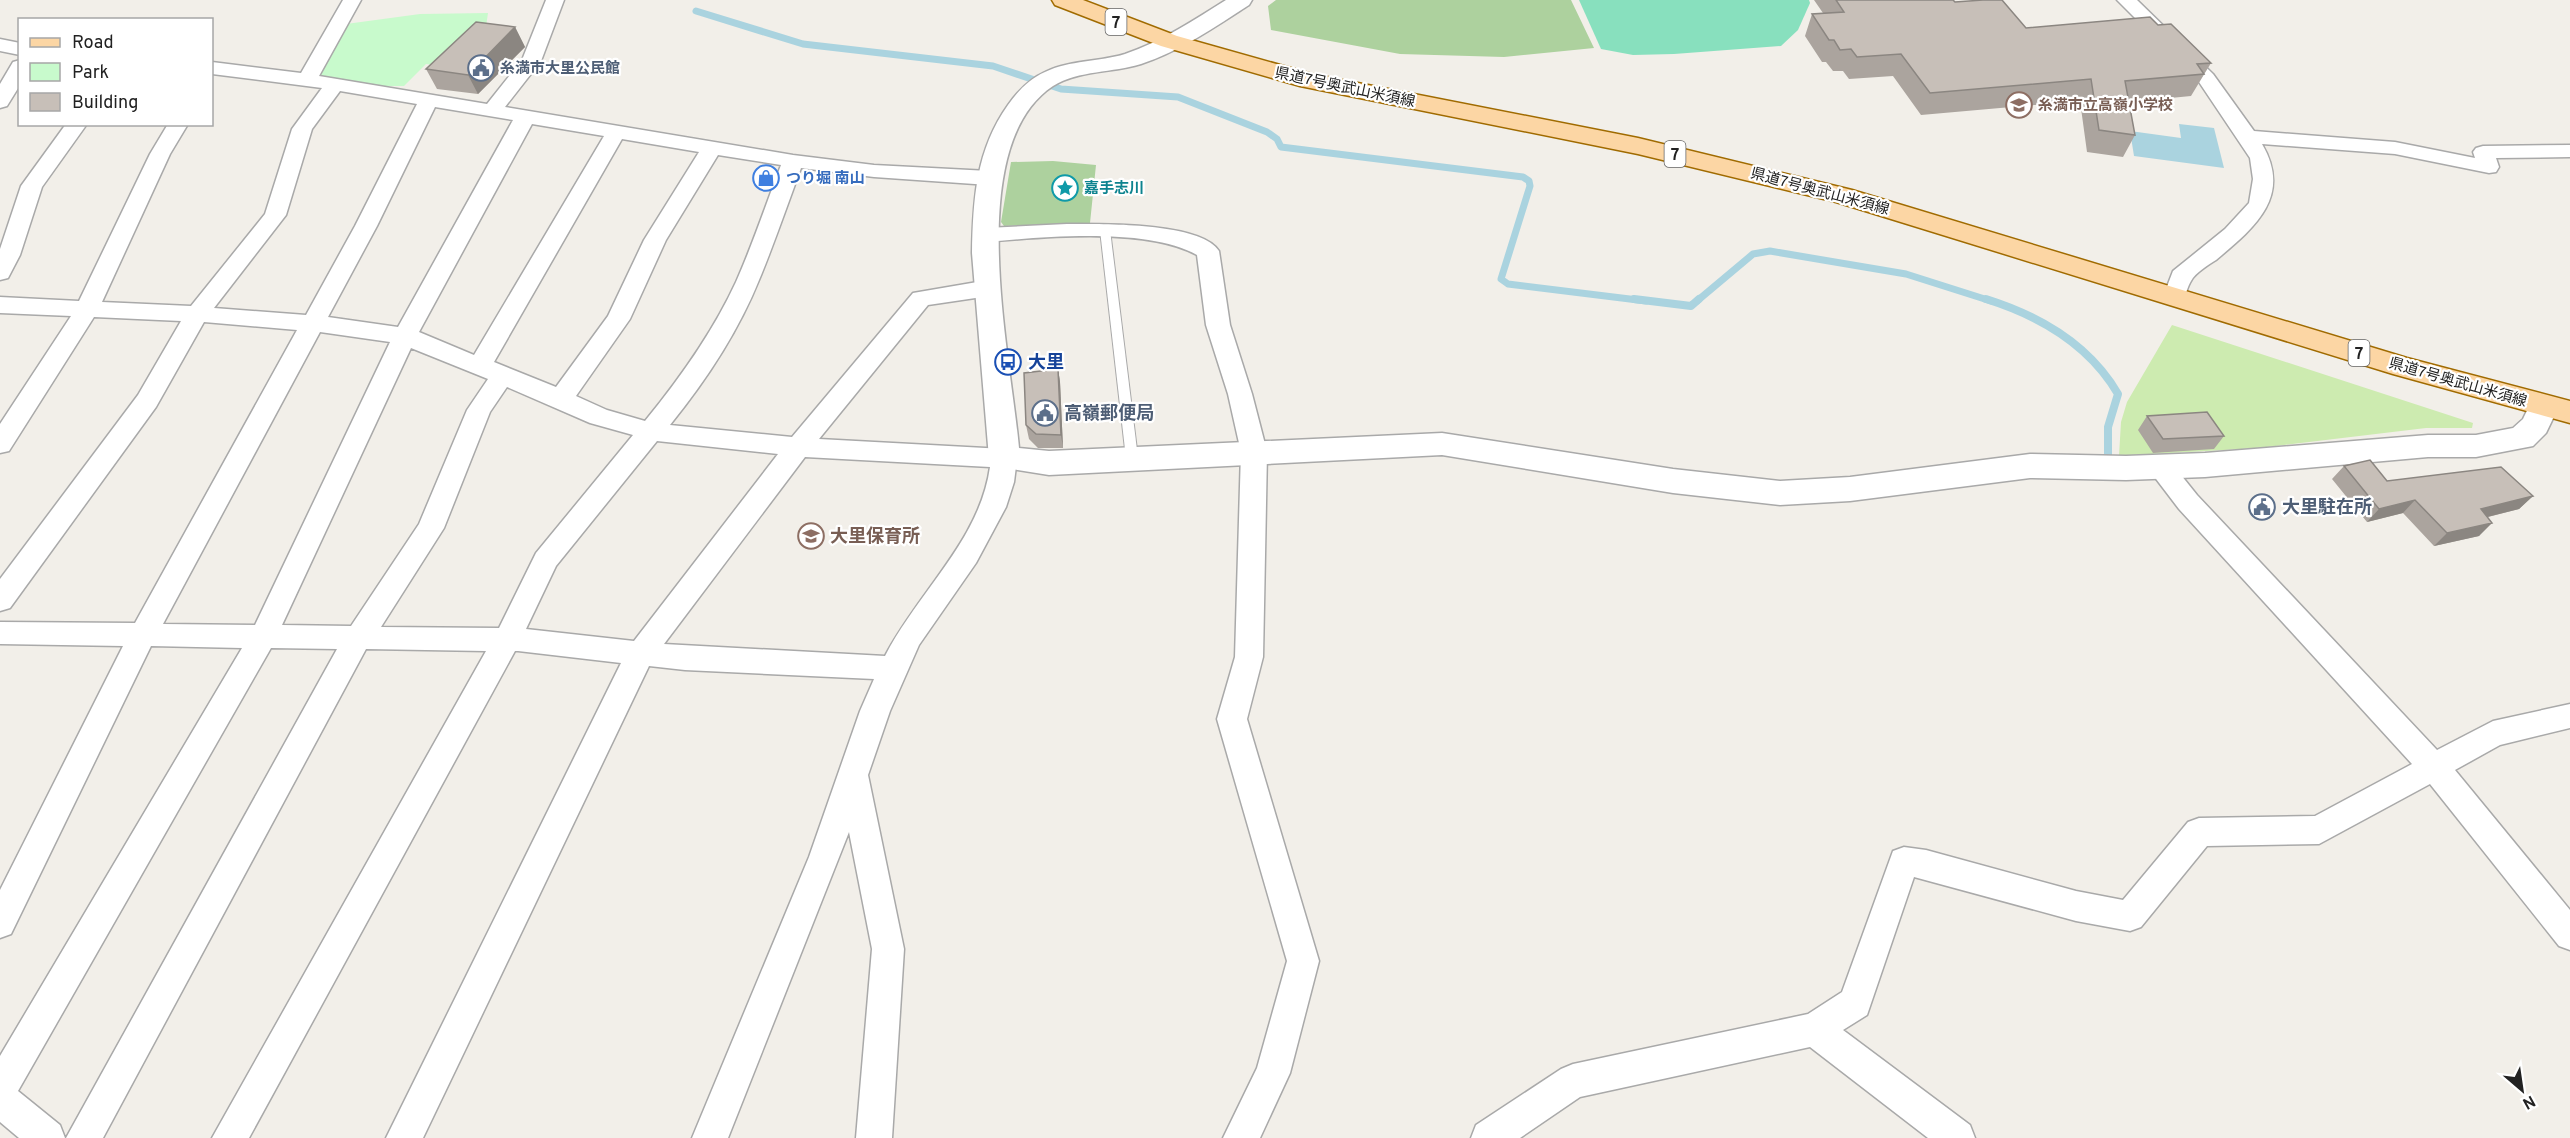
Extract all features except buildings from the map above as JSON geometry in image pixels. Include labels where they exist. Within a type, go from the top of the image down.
[{"type":"main road","name":"県道7号奥武山米須線","points":[[1063,0],[1169,42],[1308,81],[1638,146],[1801,185],[2413,370],[2557,409]]},
{"type":"street","points":[[307,80],[352,0]]},
{"type":"street","points":[[492,111],[531,61],[555,0]]},
{"type":"street","points":[[708,1138],[825,857],[853,773],[893,668],[909,637],[968,556],[993,507],[1001,482],[1004,458],[986,235],[989,178],[1002,138],[1014,111],[1026,95],[1047,79],[1067,72],[1133,59],[1169,42],[1241,0]]},
{"type":"street","points":[[2126,0],[2206,78],[2248,136],[2260,158],[2264,179],[2259,205],[2233,234],[2181,276],[2174,297]]},
{"type":"street","points":[[0,45],[18,49]]},
{"type":"street","points":[[213,68],[335,84],[793,161],[874,171],[989,178]]},
{"type":"street","points":[[0,102],[18,70]]},
{"type":"street","points":[[0,600],[147,401],[197,314],[275,215],[302,129],[335,84]]},
{"type":"street","points":[[0,923],[143,635],[366,226],[429,100]]},
{"type":"street","points":[[0,1089],[263,637],[405,336],[525,117]]},
{"type":"street","points":[[0,273],[9,255],[32,186],[76,126]]},
{"type":"street","points":[[0,444],[87,309],[160,154],[177,126]]},
{"type":"street","points":[[84,1138],[358,638],[431,528],[479,410],[490,372],[616,132]]},
{"type":"street","points":[[2248,136],[2395,148],[2489,167],[2483,152],[2570,151]]},
{"type":"street","points":[[561,399],[618,319],[654,240],[712,147]]},
{"type":"street","points":[[230,1138],[507,640],[545,560],[677,399],[725,324],[747,282],[793,161]]},
{"type":"street","points":[[986,235],[1105,230],[1190,242],[1208,251],[1218,325],[1240,394],[1254,452],[1249,657],[1232,720],[1303,961],[1273,1073],[1241,1138]]},
{"type":"street","points":[[404,1138],[640,654],[798,447],[921,298],[989,288]]},
{"type":"street","points":[[0,305],[197,314],[313,323],[405,336],[561,399],[599,417],[684,436],[798,447],[1004,458],[1049,463],[1442,444],[1673,481],[1780,493],[1850,489],[2030,466],[2160,467],[2428,446],[2476,446],[2522,438],[2557,409]]},
{"type":"street","points":[[2160,467],[2188,502],[2433,766],[2570,935]]},
{"type":"street","points":[[0,633],[507,640],[685,658],[893,668]]},
{"type":"street","points":[[1489,1138],[1574,1081],[1814,1029],[1854,1003],[1904,861],[1926,864],[2076,906],[2130,916],[2199,832],[2319,830],[2493,734],[2570,716]]},
{"type":"street","points":[[853,773],[888,949],[874,1138]]},
{"type":"street","points":[[1814,1029],[1957,1138]]},
{"type":"street","points":[[0,1099],[47,1138]]},
{"type":"lane","points":[[1105,230],[1132,458]]},
{"type":"green space","points":[[1276,0],[1571,0],[1594,48],[1504,57],[1400,54],[1271,30],[1268,6]]},
{"type":"green space","points":[[1579,0],[1809,0],[1810,3],[1798,30],[1781,46],[1633,55],[1601,49]]},
{"type":"green space","points":[[488,13],[484,40],[434,65],[426,64],[404,86],[382,86],[317,75],[346,24],[420,14]]},
{"type":"green space","points":[[1053,161],[1096,165],[1090,223],[1004,226],[1001,222],[1011,162]]},
{"type":"green space","points":[[2172,325],[2473,423],[2472,428],[2426,428],[2259,448],[2119,456],[2121,422],[2127,402]]},
{"type":"water","points":[[2179,124],[2214,128],[2224,168],[2134,156],[2130,131],[2181,138]]},
{"type":"waterway","points":[[696,11],[803,44],[993,66],[1061,89],[1178,97],[1267,132],[1277,139],[1281,147],[1523,177],[1529,181],[1530,186],[1501,279],[1508,284],[1646,301]]},
{"type":"waterway","points":[[1697,301],[1753,254],[1770,251],[1906,274],[1991,301]]},
{"type":"waterway","points":[[1634,299],[1691,306],[1699,299]]},
{"type":"waterway","points":[[1986,299],[2044,323],[2078,346],[2106,376],[2118,394],[2108,427],[2108,456]]},
{"type":"place","name":"糸満市大里公民館","points":[[481,68]]},
{"type":"place","name":"糸満市立高嶺小学校","points":[[2019,105]]},
{"type":"place","name":"つり堀 南山","points":[[766,178]]},
{"type":"place","name":"嘉手志川","points":[[1065,188]]},
{"type":"place","name":"大里","points":[[1008,362]]},
{"type":"place","name":"高嶺郵便局","points":[[1045,413]]},
{"type":"place","name":"大里駐在所","points":[[2262,507]]},
{"type":"place","name":"大里保育所","points":[[811,536]]}]
